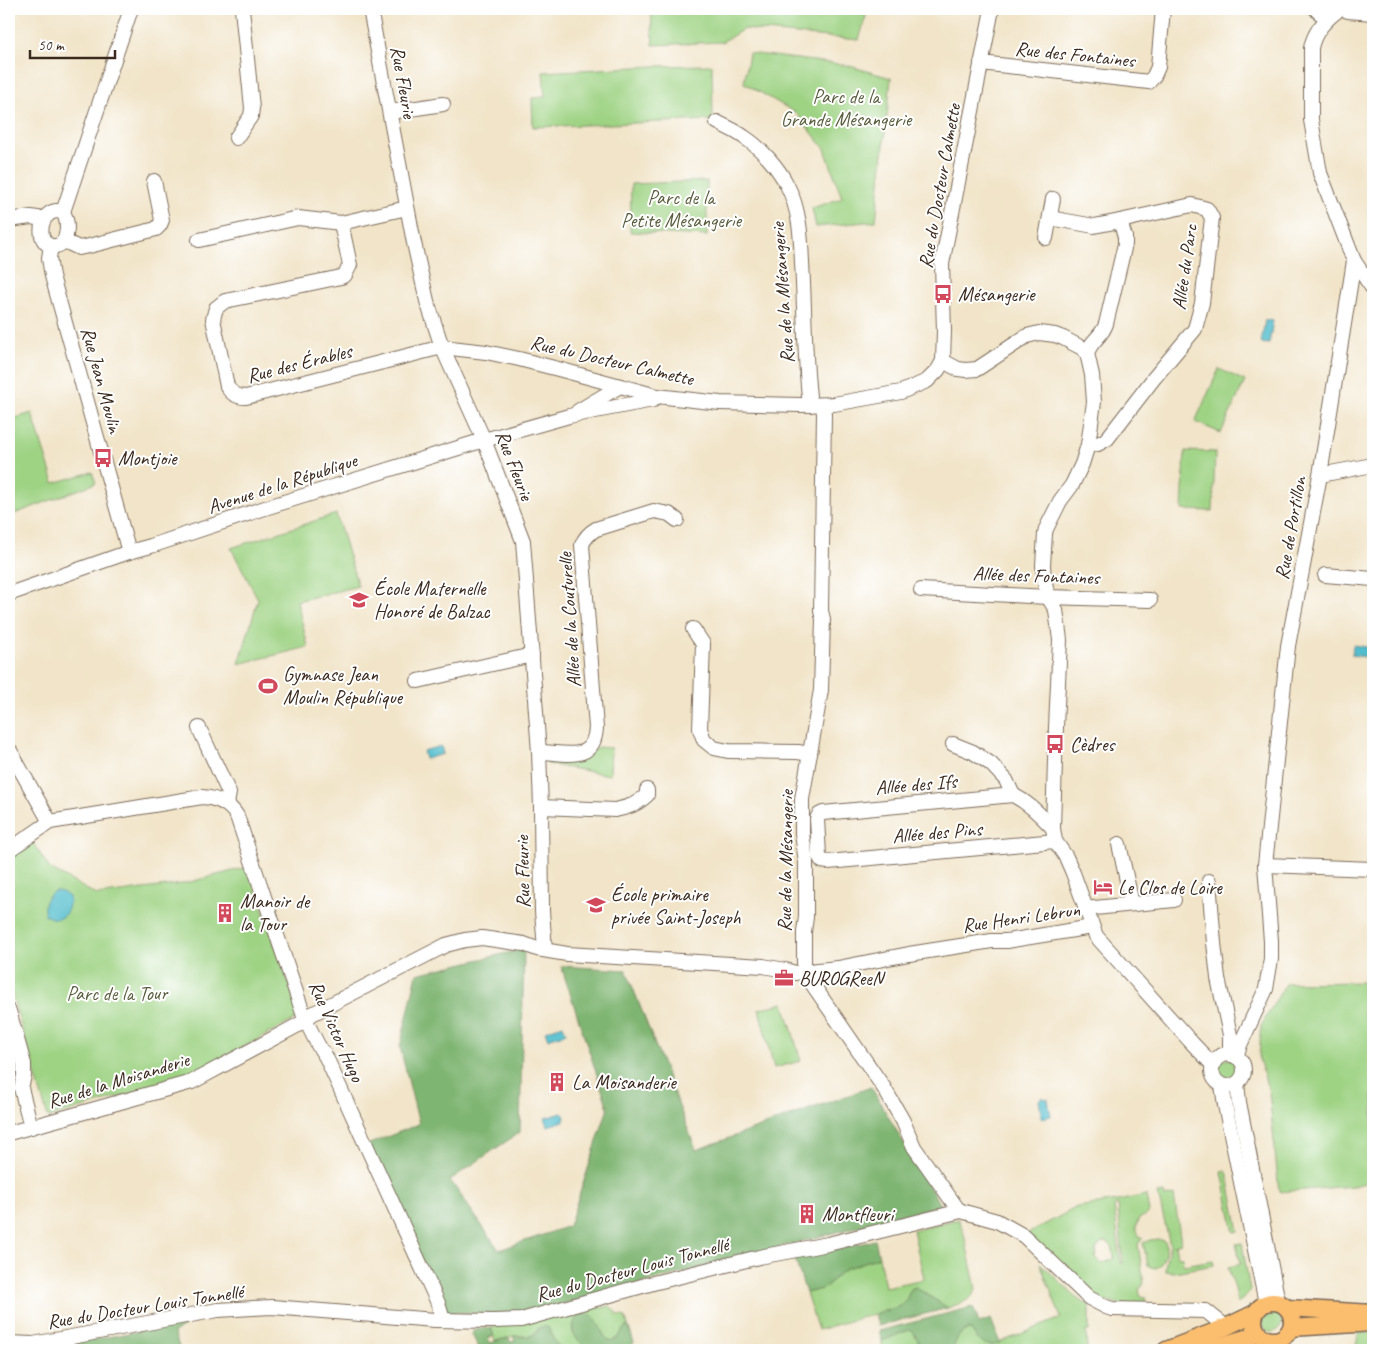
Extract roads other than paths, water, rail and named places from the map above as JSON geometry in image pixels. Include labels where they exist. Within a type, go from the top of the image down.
[{"type":"main road","points":[[1166,1350],[1272,1307],[1373,1313]]},
{"type":"main road","points":[[1272,1307],[1292,1318],[1290,1328],[1282,1337],[1276,1340],[1270,1340],[1259,1334],[1254,1324],[1272,1307]]},
{"type":"main road","points":[[1290,1328],[1373,1323]]},
{"type":"main road","points":[[1206,1350],[1259,1334]]},
{"type":"street","points":[[58,244],[67,225],[63,212],[131,9]]},
{"type":"street","points":[[236,138],[251,116],[252,108],[242,9]]},
{"type":"street","name":"Rue Fleurie","points":[[370,9],[407,208],[427,301],[442,347],[484,440],[523,541],[542,807],[542,911],[545,950]]},
{"type":"street","name":"Rue du Docteur Calmette","points":[[442,347],[486,352],[519,359],[657,396],[720,403],[817,405],[853,402],[901,392],[927,381],[938,370],[943,361],[942,264],[992,9]]},
{"type":"street","name":"Rue des Fontaines","points":[[982,63],[1149,82],[1158,67],[1163,9]]},
{"type":"street","points":[[1316,9],[1324,16],[1338,11],[1373,13]]},
{"type":"street","points":[[1338,11],[1318,29],[1312,41],[1311,120],[1320,173],[1354,261],[1373,288]]},
{"type":"street","points":[[390,112],[443,104]]},
{"type":"street","name":"Rue de la Mésangerie","points":[[717,122],[746,138],[763,153],[788,185],[799,220],[801,240],[808,388],[824,414],[820,611],[823,619],[822,684],[802,808],[802,833],[806,862],[804,972]]},
{"type":"street","points":[[63,212],[50,212],[43,219],[41,230],[42,238],[46,244],[79,248],[156,229],[162,220],[154,181]]},
{"type":"street","points":[[1046,238],[1053,199]]},
{"type":"street","name":"Allée du Parc","points":[[1050,218],[1094,226],[1120,222],[1192,205],[1207,209],[1212,218],[1202,302],[1195,329],[1107,439],[1098,444],[1088,445]]},
{"type":"street","points":[[198,240],[298,218],[341,223],[407,208]]},
{"type":"street","points":[[9,220],[31,217],[43,219]]},
{"type":"street","points":[[1087,353],[1103,332],[1106,324],[1125,244],[1125,237],[1120,222]]},
{"type":"street","name":"Rue des Érables","points":[[341,223],[350,265],[345,275],[224,301],[216,308],[213,319],[227,386],[230,390],[240,397],[246,397],[442,347]]},
{"type":"street","name":"Rue Jean Moulin","points":[[58,244],[49,258],[52,276],[129,552]]},
{"type":"street","name":"Rue de Portillon","points":[[1233,1056],[1266,989],[1268,979],[1271,942],[1265,864],[1288,646],[1320,475],[1354,261]]},
{"type":"street","points":[[943,361],[958,369],[976,369],[1027,336],[1040,333],[1063,338],[1082,348],[1087,353],[1092,375],[1094,402],[1088,445],[1072,485],[1060,501],[1046,529],[1043,565],[1048,597],[1056,610],[1060,640],[1054,834]]},
{"type":"street","name":"Avenue de la République","points":[[569,416],[620,386]]},
{"type":"street","name":"Avenue de la République","points":[[9,594],[129,552],[484,440],[569,416],[653,400],[657,396]]},
{"type":"street","points":[[1320,475],[1373,465]]},
{"type":"street","name":"Allée de la Couturelle","points":[[539,752],[581,754],[591,746],[595,737],[582,546],[584,539],[596,529],[654,511],[669,514],[677,520]]},
{"type":"street","points":[[1325,576],[1373,579]]},
{"type":"street","name":"Allée des Fontaines","points":[[921,590],[1150,600]]},
{"type":"street","points":[[693,629],[703,644],[700,729],[704,740],[714,748],[728,751],[798,752],[810,754]]},
{"type":"street","points":[[418,681],[532,655]]},
{"type":"street","points":[[9,850],[50,822],[202,797],[216,799],[227,804],[229,793],[199,728]]},
{"type":"street","points":[[953,744],[974,752],[991,764],[1006,780],[1013,795],[1036,810],[1054,834],[1066,857],[1092,927]]},
{"type":"street","points":[[9,749],[50,822]]},
{"type":"street","points":[[542,807],[615,810],[637,804],[647,796],[648,790]]},
{"type":"street","name":"Allée des Ifs","points":[[822,861],[819,856],[817,819],[823,813],[1013,795]]},
{"type":"street","name":"Rue Victor Hugo","points":[[227,804],[237,816],[305,1019],[318,1046],[326,1056],[438,1303],[443,1320]]},
{"type":"street","name":"Allée des Pins","points":[[822,861],[828,862],[1054,834]]},
{"type":"street","points":[[1120,844],[1132,904]]},
{"type":"street","points":[[1265,864],[1373,870]]},
{"type":"street","points":[[1209,881],[1218,978],[1233,1056],[1242,1065],[1243,1070],[1243,1075],[1237,1083],[1222,1085]]},
{"type":"street","points":[[1086,909],[1174,900]]},
{"type":"street","name":"Rue Henri Lebrun","points":[[804,972],[838,968],[909,954],[1092,927],[1096,936],[1213,1065]]},
{"type":"street","name":"Rue de la Moisanderie","points":[[9,1133],[192,1082],[300,1024],[312,1014],[446,945],[465,940],[482,938],[524,944],[537,949],[566,954],[763,966],[795,973],[804,972]]},
{"type":"street","points":[[804,972],[884,1088],[903,1122],[914,1147],[961,1211]]},
{"type":"street","points":[[9,1011],[24,1064],[21,1088],[32,1127]]},
{"type":"street","points":[[1233,1056],[1226,1055],[1218,1058],[1213,1065],[1212,1074],[1222,1085],[1229,1125],[1272,1307]]},
{"type":"street","points":[[1237,1083],[1272,1307]]},
{"type":"street","name":"Rue du Docteur Louis Tonnellé","points":[[9,1343],[33,1344],[179,1316],[227,1309],[272,1307],[443,1320],[521,1320],[654,1283],[759,1257],[828,1244],[961,1211],[997,1221],[1024,1236],[1089,1298],[1106,1307],[1112,1309],[1206,1312],[1226,1327]]},
{"type":"water","points":[[1265,320],[1273,321],[1269,344],[1261,343]]},
{"type":"water","points":[[1353,645],[1373,648],[1373,658],[1352,655]]},
{"type":"water","points":[[441,746],[443,754],[425,759],[423,751]]},
{"type":"water","points":[[55,891],[64,893],[69,897],[67,912],[56,919],[45,915],[44,907],[47,898]]},
{"type":"water","points":[[563,1025],[566,1033],[548,1039],[545,1031]]},
{"type":"water","points":[[1042,1097],[1048,1099],[1051,1116],[1042,1118],[1039,1100]]},
{"type":"water","points":[[562,1113],[565,1116],[564,1121],[548,1126],[545,1118]]},
{"type":"place","name":"Mésangerie","points":[[943,294]]},
{"type":"place","name":"Montjoie","points":[[103,458]]},
{"type":"place","name":"École Maternelle Honoré de Balzac","points":[[359,600]]},
{"type":"place","name":"Gymnase Jean Moulin République","points":[[268,686]]},
{"type":"place","name":"Cèdres","points":[[1055,744]]},
{"type":"place","name":"Le Clos de Loire","points":[[1103,887]]},
{"type":"place","name":"École primaire privée Saint-Joseph","points":[[596,905]]},
{"type":"place","name":"Manoir de la Tour","points":[[225,913]]},
{"type":"place","name":"BUROGReeN","points":[[784,978]]},
{"type":"place","name":"La Moisanderie","points":[[557,1082]]},
{"type":"place","name":"Montfleuri","points":[[807,1214]]},
{"type":"park label","name":"Parc de la Grande Mésangerie","points":[[846,108]]},
{"type":"park label","name":"Parc de la Petite Mésangerie","points":[[681,208]]},
{"type":"park label","name":"Parc de la Tour","points":[[117,993]]}]
